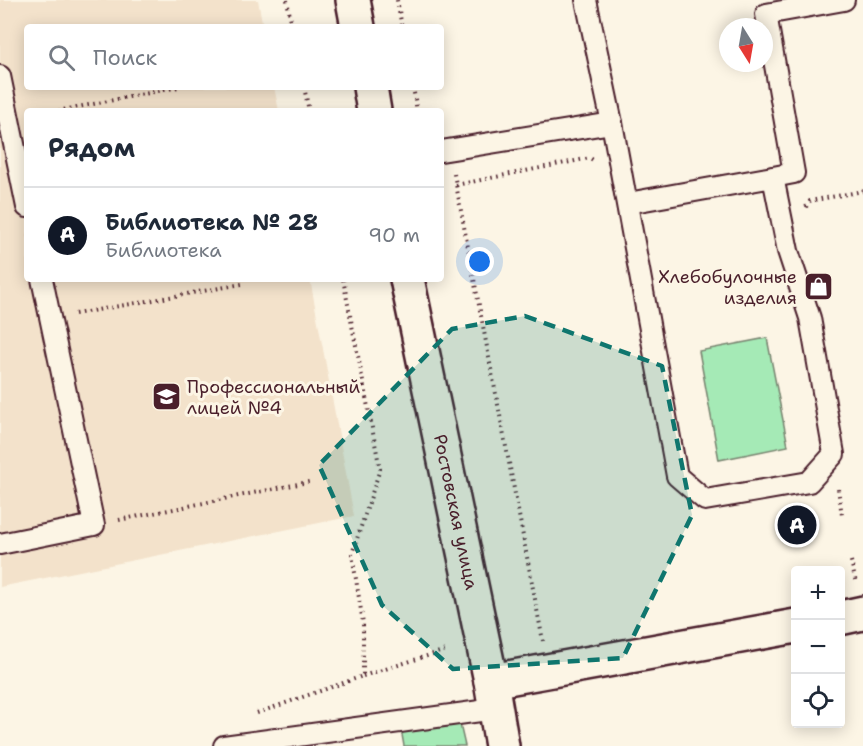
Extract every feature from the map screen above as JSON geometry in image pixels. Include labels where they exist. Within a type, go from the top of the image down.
[{"type":"street","points":[[353,0],[357,24]]},
{"type":"street","points":[[370,90],[374,108]]},
{"type":"street","name":"Ростовская улица","points":[[408,282],[502,746]]},
{"type":"street","points":[[845,617],[863,613]]},
{"type":"street","points":[[493,695],[791,627]]},
{"type":"lane","points":[[586,0],[628,203],[677,476],[705,500],[809,482],[834,454],[810,318],[788,251],[773,177]]},
{"type":"lane","points":[[628,203],[794,173],[766,15],[844,0]]},
{"type":"lane","points":[[0,76],[4,122],[24,196]]},
{"type":"lane","points":[[445,151],[612,123]]},
{"type":"lane","points":[[0,544],[94,525],[43,282]]},
{"type":"lane","points":[[224,746],[493,695]]},
{"type":"path","points":[[287,0],[291,24]]},
{"type":"path","points":[[397,0],[401,24]]},
{"type":"path","points":[[73,108],[164,90]]},
{"type":"path","points":[[305,90],[308,108]]},
{"type":"path","points":[[414,90],[416,108]]},
{"type":"path","points":[[445,151],[456,185],[544,647]]},
{"type":"path","points":[[456,185],[590,158],[599,163]]},
{"type":"path","points":[[802,213],[810,201],[863,191]]},
{"type":"path","points":[[51,318],[242,284],[242,282]]},
{"type":"path","points":[[343,282],[380,469],[352,554],[363,622],[363,676]]},
{"type":"path","points":[[94,525],[313,481]]},
{"type":"path","points":[[827,488],[838,484]]},
{"type":"path","points":[[250,716],[363,676],[446,650]]},
{"type":"highlighted area","points":[[525,316],[662,366],[692,515],[623,658],[453,669],[382,605],[319,465],[452,329]]},
{"type":"shaded area","name":"Профессиональный лицей №4","points":[[0,0],[258,0],[262,24],[24,24],[24,90],[275,90],[278,108],[24,108],[24,282],[311,282],[354,516],[0,587]]},
{"type":"green space","points":[[767,338],[788,446],[719,460],[699,351]]},
{"type":"green space","points":[[459,720],[465,746],[404,746],[401,729]]},
{"type":"place","name":"Хлебобулочные изделия","points":[[818,287]]},
{"type":"place","name":"Профессиональный лицей №4","points":[[166,397]]},
{"type":"place","name":"Библиотека № 28","points":[[797,525]]}]
